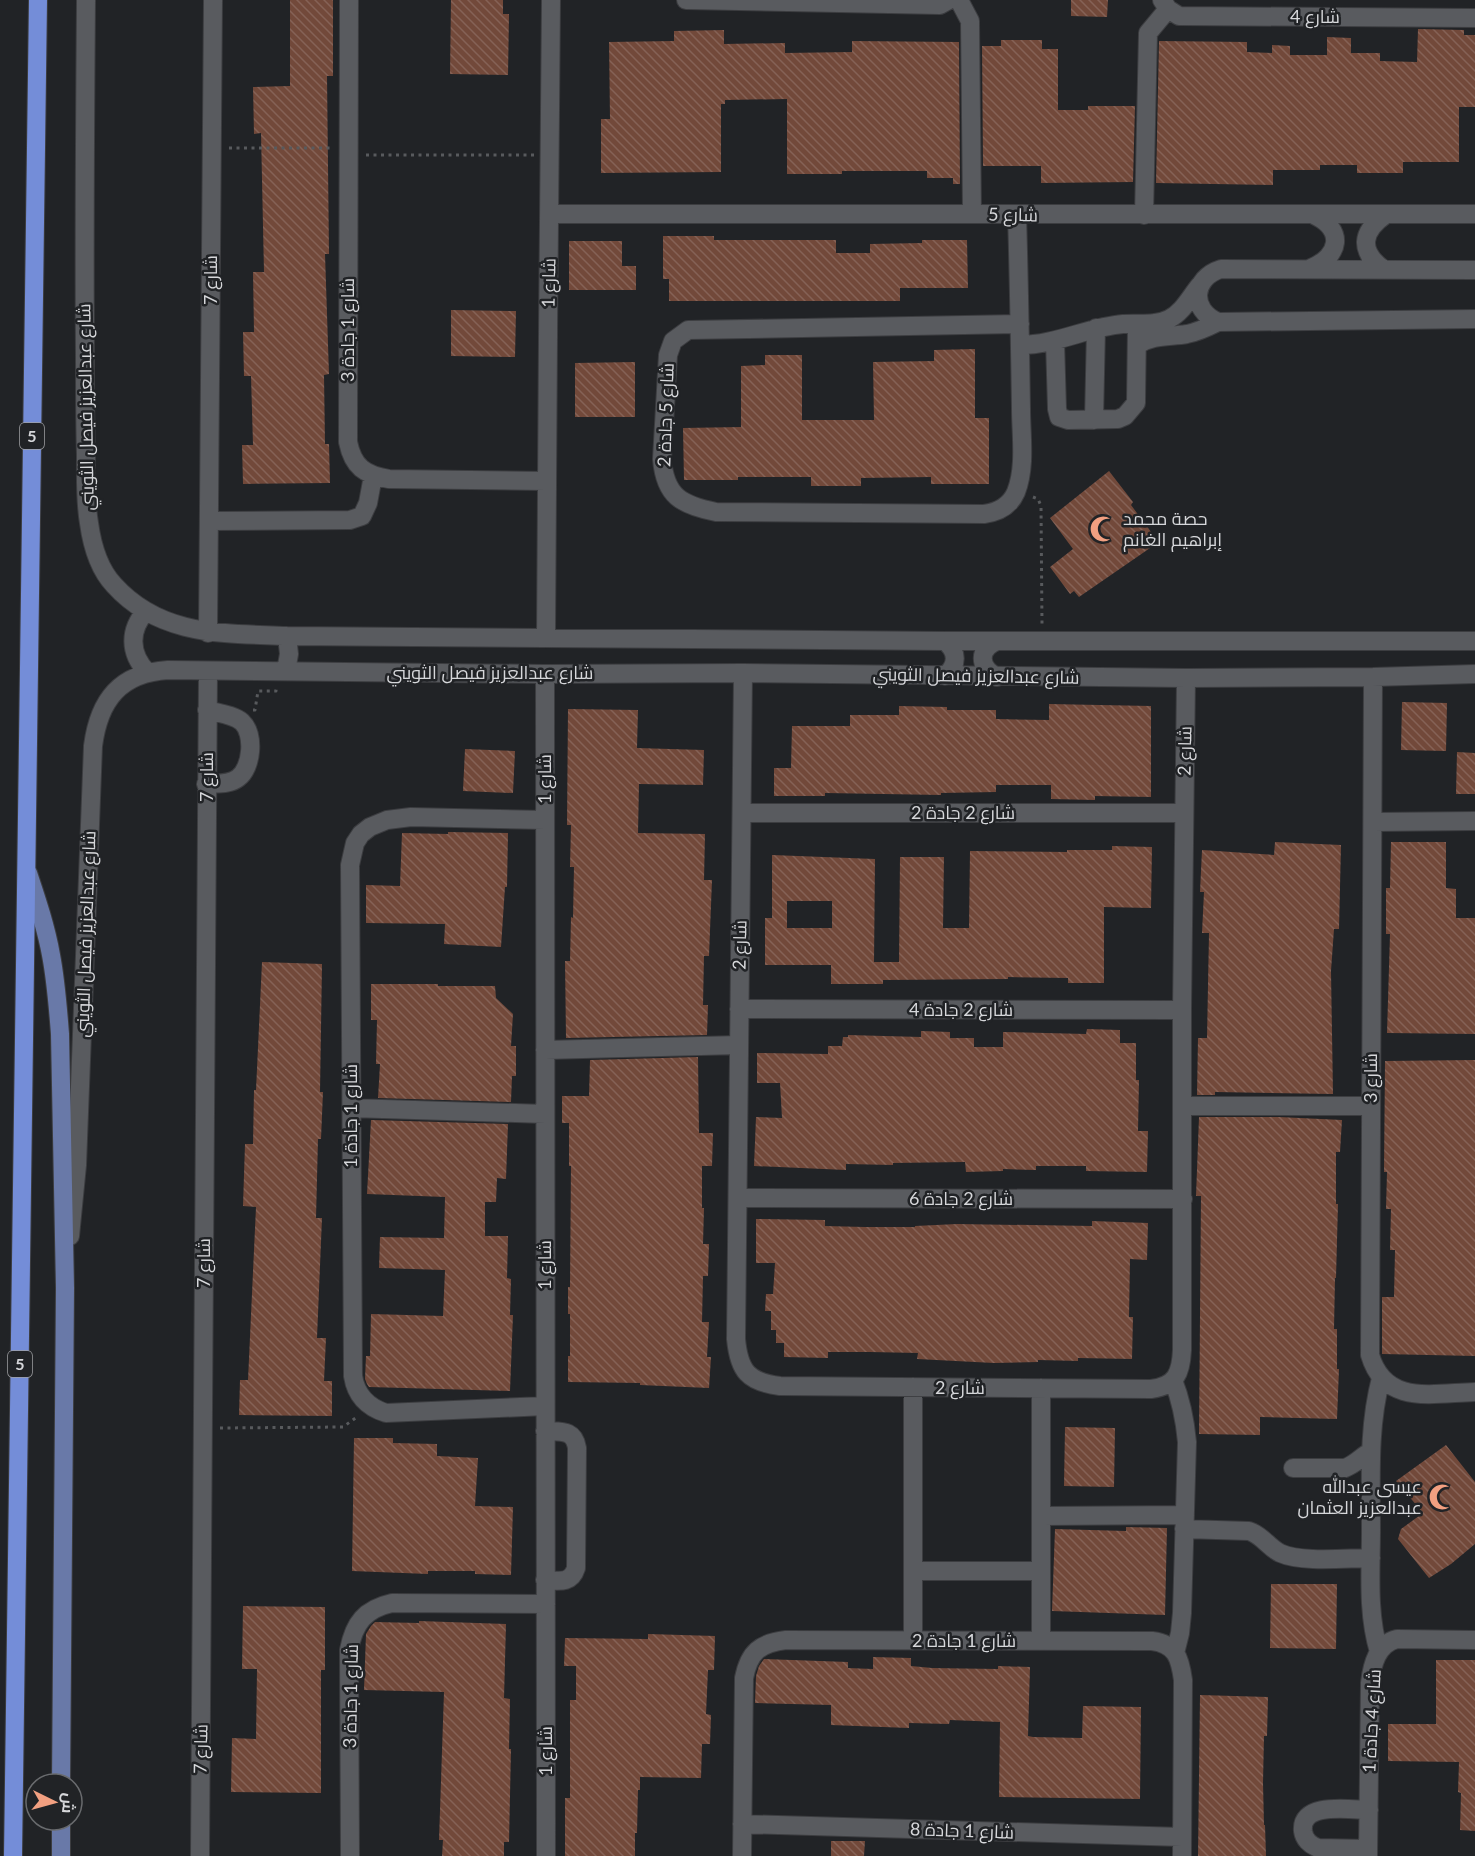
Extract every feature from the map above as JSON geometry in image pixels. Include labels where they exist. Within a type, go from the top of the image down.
[{"type":"highway","name":"5","points":[[13,1856],[38,0]]},
{"type":"main road","points":[[27,871],[41,911],[51,952],[60,1034],[65,1288],[61,1772]]},
{"type":"main road","points":[[61,1832],[61,1856]]},
{"type":"street","name":"شارع عبدالعزيز فيصل الثويني","points":[[86,0],[84,249],[87,503],[93,547],[101,568],[114,585],[146,611],[180,626],[208,633],[287,636],[945,641],[1475,640]]},
{"type":"street","name":"شارع 7","points":[[208,633],[213,0]]},
{"type":"street","name":"شارع 1 جادة 3","points":[[349,0],[348,442],[356,463],[362,470],[373,476]]},
{"type":"street","name":"شارع 1","points":[[546,638],[551,0]]},
{"type":"street","points":[[686,0],[940,5],[949,0]]},
{"type":"street","points":[[959,0],[970,21],[972,214]]},
{"type":"street","points":[[1144,215],[1148,33],[1165,4]]},
{"type":"street","name":"شارع 4","points":[[1165,4],[1179,16],[1464,12]]},
{"type":"street","name":"شارع 5","points":[[551,214],[1475,214]]},
{"type":"street","points":[[1309,269],[1328,258],[1334,249],[1335,238],[1332,228],[1314,214]]},
{"type":"street","points":[[1016,493],[1021,466],[1017,215]]},
{"type":"street","points":[[1383,269],[1372,261],[1366,249],[1366,235],[1373,223],[1385,215]]},
{"type":"street","points":[[1020,345],[1037,345],[1055,341],[1096,328],[1156,323],[1172,318],[1205,278],[1221,269],[1475,270]]},
{"type":"street","points":[[1200,285],[1198,294],[1203,312],[1218,322]]},
{"type":"street","points":[[1137,345],[1156,336],[1189,333],[1218,322],[1475,319]]},
{"type":"street","name":"شارع 5 جادة 2","points":[[1016,493],[1003,509],[984,514],[716,512],[688,505],[673,494],[663,476],[662,459],[668,355],[673,341],[688,330],[1020,324]]},
{"type":"street","points":[[1055,341],[1059,417],[1068,420],[1118,419],[1132,410],[1136,403],[1137,324]]},
{"type":"street","points":[[1094,420],[1096,328]]},
{"type":"street","points":[[209,521],[350,520],[362,516],[368,503],[373,476],[398,480],[546,481]]},
{"type":"street","points":[[146,611],[136,625],[133,642],[136,658],[147,672]]},
{"type":"street","points":[[281,671],[289,654],[287,636]]},
{"type":"street","points":[[945,641],[952,646],[956,654],[952,670],[945,676]]},
{"type":"street","points":[[997,641],[990,644],[983,658],[984,666],[989,673],[997,677]]},
{"type":"street","name":"شارع عبدالعزيز فيصل الثويني","points":[[65,1288],[77,1154],[93,746],[99,715],[108,699],[122,685],[138,675],[168,670],[1186,678],[1475,674]]},
{"type":"street","name":"شارع 7","points":[[200,1856],[208,671]]},
{"type":"street","name":"شارع 2","points":[[743,673],[736,1340],[738,1355],[745,1371],[755,1380],[780,1386],[1151,1389],[1166,1386],[1178,1373],[1182,1360],[1182,1010],[1186,678]]},
{"type":"street","name":"شارع 1","points":[[545,674],[546,1856]]},
{"type":"street","name":"شارع 3","points":[[1373,677],[1370,1355],[1381,1377]]},
{"type":"street","points":[[206,784],[233,781],[243,773],[250,747],[249,733],[242,722],[207,710]]},
{"type":"street","name":"شارع 2 جادة 2","points":[[742,813],[1184,813]]},
{"type":"street","name":"شارع 1 جادة 1","points":[[366,1402],[355,1386],[353,1376],[350,865],[355,843],[370,827],[398,818],[545,820]]},
{"type":"street","points":[[1373,822],[1475,821]]},
{"type":"street","name":"شارع 2 جادة 4","points":[[739,1009],[1182,1010]]},
{"type":"street","points":[[545,1050],[739,1045]]},
{"type":"street","points":[[1182,1106],[1371,1106]]},
{"type":"street","points":[[351,1108],[545,1114]]},
{"type":"street","name":"شارع 2 جادة 6","points":[[739,1198],[1183,1199]]},
{"type":"street","points":[[1381,1377],[1392,1388],[1408,1392],[1424,1394],[1475,1392]]},
{"type":"street","points":[[1379,1652],[1373,1634],[1370,1606],[1371,1451],[1374,1415],[1381,1377]]},
{"type":"street","points":[[1173,1380],[1185,1421],[1187,1442],[1182,1613],[1175,1653],[1179,1659],[1183,1680],[1182,1856]]},
{"type":"street","points":[[912,1641],[913,1387]]},
{"type":"street","points":[[1041,1388],[1041,1641]]},
{"type":"street","points":[[366,1402],[379,1411],[397,1413],[545,1406]]},
{"type":"street","points":[[545,1431],[565,1432],[571,1435],[576,1440],[577,1460],[576,1568],[574,1575],[569,1579],[545,1580]]},
{"type":"street","points":[[1293,1468],[1345,1468],[1353,1465],[1371,1451]]},
{"type":"street","points":[[1041,1516],[1184,1522],[1249,1531],[1255,1533],[1273,1549],[1290,1557],[1371,1558]]},
{"type":"street","points":[[913,1570],[1041,1571]]},
{"type":"street","name":"شارع 1 جادة 3","points":[[350,1856],[350,1650],[352,1636],[358,1624],[367,1613],[379,1606],[392,1603],[546,1604]]},
{"type":"street","name":"شارع 4 جادة 1","points":[[1368,1852],[1370,1683],[1373,1666],[1379,1652],[1388,1642],[1397,1639],[1475,1640]]},
{"type":"street","name":"شارع 1 جادة 2","points":[[742,1856],[744,1678],[754,1652],[771,1642],[786,1640],[1152,1641],[1165,1644],[1175,1653]]},
{"type":"street","points":[[1368,1810],[1318,1810],[1308,1815],[1303,1826],[1305,1837],[1313,1846],[1368,1852]]},
{"type":"street","name":"شارع 1 جادة 8","points":[[742,1824],[1182,1837]]},
{"type":"path","points":[[212,148],[550,155]]},
{"type":"path","points":[[1016,493],[1038,499],[1041,506],[1042,641]]},
{"type":"path","points":[[235,718],[255,710],[258,691],[276,691],[281,671]]},
{"type":"path","points":[[204,1428],[343,1427],[357,1418],[366,1402]]},
{"type":"building","points":[[290,0],[333,0],[333,76],[327,76],[329,254],[325,254],[329,374],[324,375],[325,444],[329,444],[330,483],[243,484],[242,445],[253,445],[251,376],[244,376],[243,332],[254,332],[253,272],[264,272],[261,133],[254,134],[253,87],[290,86]]},
{"type":"building","points":[[451,0],[503,0],[503,14],[509,14],[508,75],[450,74]]},
{"type":"building","points":[[1071,0],[1108,0],[1107,17],[1071,16]]},
{"type":"building","points":[[1418,29],[1464,30],[1464,35],[1475,35],[1475,107],[1459,107],[1459,162],[1403,162],[1403,173],[1357,173],[1357,165],[1320,165],[1320,170],[1273,170],[1273,185],[1156,183],[1159,41],[1247,42],[1247,52],[1272,53],[1272,45],[1290,46],[1290,55],[1327,55],[1327,37],[1351,38],[1351,53],[1380,53],[1380,61],[1417,62]]},
{"type":"building","points":[[724,30],[724,44],[785,43],[785,53],[852,52],[852,41],[959,42],[960,184],[953,184],[953,178],[927,178],[927,171],[842,171],[842,174],[787,174],[787,99],[725,100],[725,104],[721,104],[721,172],[601,173],[601,119],[610,119],[609,42],[674,41],[674,31]]},
{"type":"building","points":[[1001,40],[1042,40],[1042,49],[1058,49],[1058,110],[1088,110],[1088,106],[1135,106],[1133,182],[1041,183],[1041,166],[983,166],[982,46],[1001,46]]},
{"type":"building","points":[[663,236],[714,236],[714,240],[836,240],[836,253],[870,253],[870,244],[922,243],[922,240],[967,240],[968,288],[900,288],[900,301],[669,301],[669,279],[663,279]]},
{"type":"building","points":[[569,241],[622,241],[622,266],[636,266],[636,290],[569,290]]},
{"type":"building","points":[[451,310],[516,311],[515,357],[451,356]]},
{"type":"building","points":[[975,349],[975,418],[989,418],[989,484],[931,484],[931,477],[861,478],[861,486],[811,486],[811,477],[684,480],[683,428],[741,427],[741,366],[765,365],[765,355],[802,355],[802,420],[874,420],[873,362],[934,361],[934,350]]},
{"type":"building","points":[[635,362],[635,417],[575,417],[575,363]]},
{"type":"building","name":"حصة محمد إبراهيم الغانم","points":[[1109,471],[1133,502],[1131,505],[1154,536],[1153,546],[1079,597],[1074,591],[1070,594],[1050,567],[1073,549],[1050,518]]},
{"type":"building","points":[[1402,702],[1447,703],[1446,751],[1401,750]]},
{"type":"building","points":[[1049,704],[1151,706],[1151,797],[1095,796],[1095,800],[1051,799],[1051,785],[996,785],[996,792],[941,793],[941,795],[825,793],[825,796],[774,796],[774,768],[791,768],[792,726],[850,726],[850,715],[899,715],[899,706],[947,707],[947,710],[996,710],[996,719],[1049,720]]},
{"type":"building","points":[[568,709],[638,710],[637,748],[704,750],[703,785],[639,784],[638,833],[705,834],[704,880],[712,880],[709,956],[704,956],[703,1005],[708,1005],[707,1035],[566,1038],[565,961],[570,961],[574,867],[570,867],[571,825],[567,825]]},
{"type":"building","points":[[465,749],[515,751],[513,793],[463,791]]},
{"type":"building","points":[[1457,752],[1475,753],[1475,794],[1456,794]]},
{"type":"building","points":[[448,832],[508,833],[507,887],[505,887],[501,947],[444,944],[445,924],[366,923],[366,885],[400,886],[402,833],[448,834]]},
{"type":"building","points":[[1275,842],[1341,845],[1339,929],[1334,929],[1331,971],[1333,1094],[1215,1092],[1215,1095],[1197,1095],[1198,1038],[1207,1038],[1209,933],[1202,933],[1204,892],[1200,892],[1202,850],[1274,855]]},
{"type":"building","points":[[1391,842],[1446,842],[1446,888],[1456,889],[1456,918],[1475,918],[1475,1034],[1387,1033],[1390,934],[1386,934],[1386,888],[1390,888]]},
{"type":"building","points":[[1112,846],[1152,847],[1151,908],[1104,907],[1104,983],[1068,983],[1068,978],[1008,977],[1008,979],[883,980],[883,984],[831,984],[831,965],[765,965],[765,918],[772,918],[772,855],[875,859],[874,962],[899,962],[900,857],[944,857],[943,928],[969,928],[970,851],[1112,850]],"holes":[[[787,901],[832,901],[832,928],[787,928]]]},
{"type":"building","points":[[262,962],[322,964],[320,1092],[323,1092],[321,1139],[318,1139],[316,1218],[322,1218],[317,1338],[326,1338],[324,1381],[332,1381],[332,1416],[239,1415],[240,1380],[248,1380],[256,1207],[243,1206],[245,1144],[253,1144]]},
{"type":"building","points":[[371,984],[495,986],[496,998],[513,1014],[511,1046],[516,1046],[516,1076],[512,1076],[511,1102],[378,1098],[380,1064],[376,1064],[377,1020],[371,1020]]},
{"type":"building","points":[[1087,1029],[1120,1030],[1120,1043],[1136,1043],[1136,1080],[1139,1080],[1138,1131],[1148,1131],[1147,1172],[1086,1171],[1086,1166],[1036,1166],[1036,1170],[1003,1169],[1003,1171],[966,1172],[965,1162],[846,1164],[846,1170],[754,1166],[756,1117],[782,1118],[780,1083],[757,1083],[757,1053],[828,1054],[828,1046],[842,1046],[843,1037],[848,1037],[848,1035],[921,1037],[921,1031],[950,1032],[950,1038],[974,1038],[974,1047],[1003,1047],[1003,1032],[1086,1034]]},
{"type":"building","points":[[698,1057],[699,1133],[713,1133],[712,1166],[702,1166],[703,1244],[709,1244],[708,1276],[703,1276],[702,1322],[709,1322],[707,1357],[711,1357],[709,1388],[640,1385],[640,1383],[568,1382],[571,1166],[569,1166],[569,1123],[562,1123],[562,1096],[589,1096],[590,1060]]},
{"type":"building","points":[[1475,1060],[1475,1356],[1382,1354],[1382,1297],[1394,1297],[1395,1250],[1390,1250],[1391,1209],[1386,1209],[1387,1172],[1384,1172],[1385,1061]]},
{"type":"building","points":[[1199,1117],[1342,1120],[1340,1152],[1336,1152],[1336,1204],[1338,1204],[1334,1329],[1337,1329],[1337,1369],[1339,1369],[1337,1419],[1260,1417],[1260,1435],[1199,1434],[1201,1196],[1196,1196]]},
{"type":"building","points":[[371,1120],[508,1124],[506,1179],[497,1178],[496,1202],[485,1202],[485,1236],[508,1236],[507,1278],[511,1279],[510,1315],[513,1315],[510,1391],[369,1387],[367,1384],[365,1379],[366,1356],[370,1356],[371,1314],[443,1316],[445,1270],[379,1268],[380,1237],[444,1238],[445,1197],[367,1194]]},
{"type":"building","points":[[756,1219],[825,1220],[825,1226],[865,1227],[957,1224],[1092,1226],[1092,1221],[1148,1223],[1147,1260],[1130,1259],[1129,1317],[1133,1317],[1132,1359],[1078,1358],[1078,1361],[1038,1360],[1038,1362],[994,1363],[917,1359],[918,1353],[870,1352],[828,1352],[828,1358],[784,1357],[784,1343],[776,1343],[776,1330],[771,1330],[771,1311],[765,1311],[766,1294],[773,1294],[775,1263],[756,1263]]},
{"type":"building","points":[[1065,1427],[1115,1428],[1114,1487],[1064,1486]]},
{"type":"building","points":[[354,1438],[393,1438],[393,1443],[437,1444],[437,1456],[478,1458],[475,1506],[513,1507],[511,1575],[475,1574],[475,1571],[428,1571],[428,1574],[352,1571]]},
{"type":"building","name":"عيسى عبدالله عبدالعزيز العثمان","points":[[1446,1445],[1475,1482],[1475,1544],[1451,1564],[1429,1578],[1398,1539],[1401,1529],[1423,1513],[1396,1481]]},
{"type":"building","points":[[1126,1527],[1167,1528],[1165,1615],[1052,1611],[1055,1529],[1126,1531]]},
{"type":"building","points":[[1271,1584],[1337,1584],[1336,1649],[1270,1648]]},
{"type":"building","points":[[243,1606],[325,1607],[325,1670],[321,1670],[321,1793],[231,1792],[232,1738],[256,1739],[257,1669],[242,1669]]},
{"type":"building","points":[[419,1621],[506,1624],[504,1698],[510,1699],[509,1749],[511,1749],[509,1842],[504,1842],[504,1856],[442,1856],[443,1840],[439,1840],[444,1692],[364,1690],[366,1634],[371,1626],[375,1622],[419,1623]]},
{"type":"building","points":[[648,1634],[715,1636],[714,1670],[708,1670],[706,1714],[711,1715],[710,1744],[702,1744],[701,1778],[640,1777],[635,1856],[565,1856],[565,1798],[570,1798],[570,1700],[576,1700],[576,1666],[564,1666],[565,1638],[648,1639]]},
{"type":"building","points":[[873,1657],[911,1658],[911,1666],[932,1668],[1030,1667],[1028,1736],[1033,1737],[1082,1738],[1083,1706],[1141,1707],[1140,1799],[999,1797],[1000,1722],[950,1720],[949,1724],[909,1723],[909,1728],[831,1725],[831,1705],[755,1703],[756,1676],[764,1659],[848,1662],[848,1668],[873,1669]]},
{"type":"building","points":[[1436,1660],[1475,1660],[1475,1831],[1460,1830],[1459,1762],[1388,1761],[1388,1724],[1436,1724]]},
{"type":"building","points":[[1200,1695],[1268,1697],[1263,1783],[1266,1856],[1198,1856]]},
{"type":"building","points":[[831,1841],[865,1841],[864,1856],[831,1856]]},
{"type":"place","name":"حصة محمد إبراهيم الغانم","points":[[1103,529]]},
{"type":"place","name":"عيسى عبدالله عبدالعزيز العثمان","points":[[1442,1497]]}]
